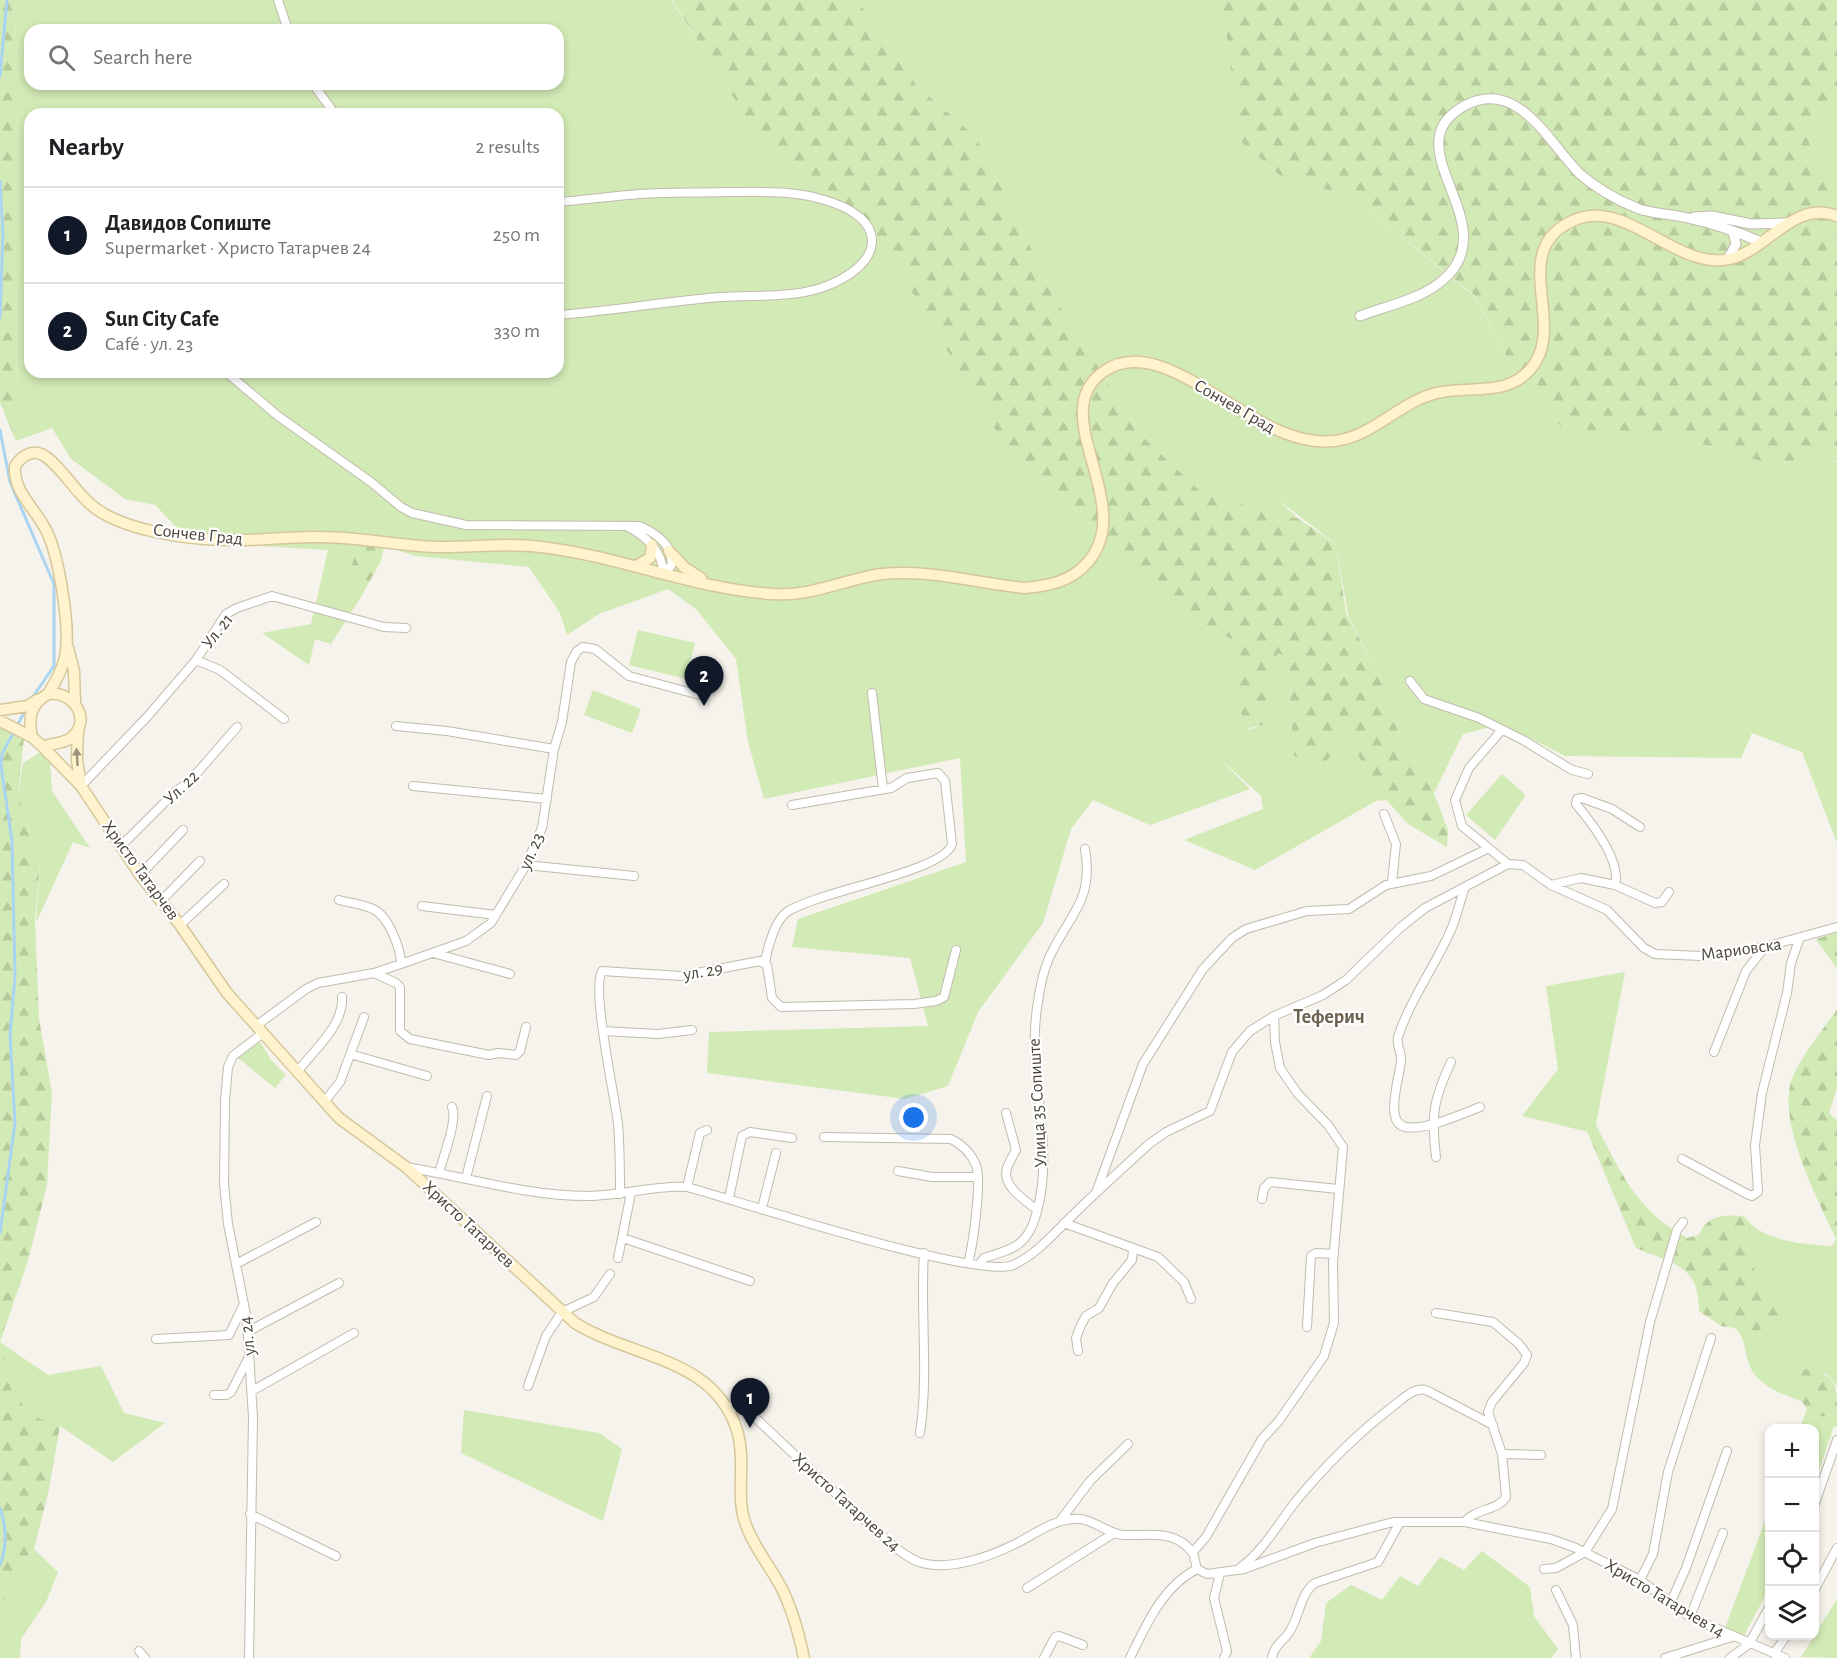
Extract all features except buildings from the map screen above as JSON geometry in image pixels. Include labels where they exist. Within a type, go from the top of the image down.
[{"type":"main road","points":[[1728,259],[1748,252],[1786,223],[1816,213],[1837,216]]},
{"type":"main road","name":"Сончев Град","points":[[66,642],[65,616],[51,541],[34,510],[19,491],[14,477],[15,466],[27,454],[36,453],[48,458],[76,491],[103,514],[150,530],[187,537],[230,541],[317,537],[435,547],[538,546],[711,584],[780,595],[811,592],[861,578],[892,574],[920,574],[1023,588],[1058,583],[1082,569],[1097,552],[1104,534],[1105,512],[1082,420],[1086,390],[1105,370],[1125,363],[1147,362],[1189,380],[1276,431],[1307,441],[1342,440],[1368,430],[1422,398],[1442,392],[1491,389],[1508,385],[1526,374],[1536,362],[1543,339],[1538,270],[1542,256],[1554,234],[1575,220],[1587,216],[1609,218],[1695,255],[1719,260],[1728,259]]},
{"type":"main road","points":[[636,566],[650,558],[652,544]]},
{"type":"main road","points":[[669,551],[685,568],[711,584]]},
{"type":"main road","points":[[32,737],[30,724],[32,710],[44,697],[64,665],[66,642]]},
{"type":"main road","points":[[0,721],[32,737],[43,747],[65,741],[78,728],[80,713],[75,703],[74,671],[66,642]]},
{"type":"main road","points":[[0,710],[28,706],[44,697],[60,694],[75,703]]},
{"type":"main road","name":"Христо Татарчев","points":[[78,728],[77,760],[81,786]]},
{"type":"main road","name":"Христо Татарчев","points":[[43,747],[81,786],[140,875],[180,925],[216,978],[353,1130],[406,1167],[562,1312],[587,1330],[670,1362],[695,1376],[718,1394],[727,1406],[742,1449],[745,1523],[791,1607],[804,1658]]},
{"type":"street","points":[[278,0],[286,24]]},
{"type":"street","points":[[318,90],[331,108]]},
{"type":"street","points":[[1360,316],[1428,290],[1443,281],[1460,262],[1465,240],[1462,216],[1442,166],[1437,140],[1443,122],[1455,111],[1474,101],[1500,100],[1526,112],[1580,174],[1607,193],[1640,209],[1689,218],[1761,242]]},
{"type":"street","points":[[564,201],[639,194],[789,193],[823,199],[849,208],[864,220],[873,235],[872,246],[859,266],[836,281],[806,292],[720,297],[564,314]]},
{"type":"street","points":[[1689,218],[1712,216],[1751,224],[1786,223]]},
{"type":"street","points":[[1751,224],[1761,242]]},
{"type":"street","points":[[1728,259],[1736,244],[1733,232]]},
{"type":"street","points":[[233,378],[278,416],[412,513],[466,525],[626,525],[647,529],[661,540],[669,551],[671,566],[663,573],[660,559],[652,544],[626,525]]},
{"type":"street","name":"Ул. 21","points":[[81,786],[100,769],[196,660],[226,614],[272,596],[384,627],[406,628]]},
{"type":"street","name":"ул. 23","points":[[260,1029],[306,989],[318,983],[374,973],[477,935],[496,915],[526,865],[542,828],[554,749],[562,722],[573,657],[583,647],[595,649],[629,676],[700,694]]},
{"type":"street","points":[[196,660],[220,670],[284,719]]},
{"type":"street","points":[[1410,681],[1424,699],[1479,718],[1523,740],[1572,770],[1588,774]]},
{"type":"street","points":[[872,693],[883,789]]},
{"type":"street","points":[[396,726],[447,731],[554,749]]},
{"type":"street","name":"Ул. 22","points":[[122,845],[175,792],[189,782],[237,727]]},
{"type":"street","points":[[1501,731],[1469,768],[1455,801],[1462,826],[1487,849],[1508,864]]},
{"type":"street","points":[[792,805],[883,789],[907,778],[941,775],[945,781],[951,844],[947,854],[928,865],[851,887],[787,912],[775,932],[765,963],[768,968],[772,998],[781,1007],[914,1004],[936,1001],[944,997],[956,950]]},
{"type":"street","points":[[413,786],[547,799]]},
{"type":"street","points":[[1615,885],[1617,878],[1614,866],[1593,823],[1576,804],[1576,800],[1582,798],[1604,806],[1640,827]]},
{"type":"street","points":[[1384,814],[1396,844],[1392,882]]},
{"type":"street","points":[[140,875],[183,830]]},
{"type":"street","name":"Улица 35 Сопиште","points":[[979,1265],[984,1258],[1005,1254],[1017,1247],[1028,1234],[1037,1210],[1040,1194],[1042,1117],[1033,1057],[1033,1034],[1042,980],[1049,958],[1084,895],[1089,872],[1085,849]]},
{"type":"street","points":[[1095,1194],[1143,1064],[1203,969],[1217,952],[1246,929],[1307,911],[1349,909],[1392,882],[1431,876],[1487,849]]},
{"type":"street","points":[[161,901],[200,861]]},
{"type":"street","points":[[406,1167],[521,1189],[586,1196],[631,1193],[658,1186],[687,1187],[896,1247],[979,1265],[1011,1266],[1033,1252],[1157,1138],[1210,1111],[1232,1052],[1239,1042],[1260,1023],[1307,1003],[1346,980],[1425,908],[1508,864],[1522,865],[1551,885],[1581,878],[1615,885],[1655,903],[1662,902],[1669,892]]},
{"type":"street","points":[[526,865],[634,876]]},
{"type":"street","points":[[180,925],[224,884]]},
{"type":"street","name":"Мариовска","points":[[1551,885],[1607,910],[1644,948],[1654,954],[1701,956],[1765,947],[1799,940],[1837,927]]},
{"type":"street","points":[[1465,886],[1450,932],[1397,1039],[1401,1062],[1394,1103],[1396,1121],[1404,1127],[1431,1123],[1480,1107]]},
{"type":"street","points":[[339,900],[381,914],[400,952],[401,964]]},
{"type":"street","points":[[422,906],[496,915]]},
{"type":"street","points":[[1682,1159],[1746,1194],[1752,1196],[1758,1192],[1755,1144],[1759,1111],[1787,993],[1791,963],[1799,940]]},
{"type":"street","points":[[1714,1052],[1746,971],[1765,947]]},
{"type":"street","points":[[431,952],[510,974]]},
{"type":"street","name":"ул. 29","points":[[621,1194],[617,1122],[603,1031],[599,980],[602,971],[681,976],[751,962],[765,963]]},
{"type":"street","points":[[374,973],[396,982],[400,987],[400,1031],[410,1039],[489,1055],[498,1053],[516,1055],[520,1051],[526,1027]]},
{"type":"street","points":[[298,1071],[337,1020],[342,1008],[342,997]]},
{"type":"street","points":[[1130,1658],[1171,1587],[1181,1576],[1197,1569],[1193,1552],[1206,1537],[1262,1439],[1278,1422],[1328,1348],[1334,1323],[1334,1254],[1343,1148],[1328,1125],[1293,1089],[1280,1068],[1275,1042],[1274,1016]]},
{"type":"street","points":[[325,1101],[334,1092],[364,1017]]},
{"type":"street","name":"ул. 24","points":[[249,1658],[252,1391],[244,1304],[224,1184],[228,1067],[233,1056],[260,1029]]},
{"type":"street","points":[[603,1031],[657,1034],[692,1030]]},
{"type":"street","points":[[350,1054],[427,1076]]},
{"type":"street","points":[[1436,1157],[1431,1123],[1439,1088],[1451,1062]]},
{"type":"street","points":[[466,1178],[488,1096]]},
{"type":"street","points":[[438,1173],[453,1122],[452,1107]]},
{"type":"street","points":[[1006,1113],[1016,1150],[1006,1170],[1006,1177],[1020,1197],[1037,1210]]},
{"type":"street","points":[[687,1187],[700,1133],[706,1130]]},
{"type":"street","points":[[729,1198],[742,1136],[750,1132],[792,1138]]},
{"type":"street","points":[[824,1137],[951,1139],[969,1153],[977,1168],[977,1177],[974,1234],[968,1263]]},
{"type":"street","points":[[762,1208],[776,1153]]},
{"type":"street","points":[[898,1171],[932,1177],[977,1177]]},
{"type":"street","points":[[1262,1199],[1264,1188],[1270,1182],[1338,1189]]},
{"type":"street","points":[[618,1258],[631,1193]]},
{"type":"street","points":[[236,1264],[316,1222]]},
{"type":"street","points":[[1544,1569],[1557,1568],[1585,1552],[1608,1517],[1614,1500],[1650,1322],[1677,1230],[1683,1222]]},
{"type":"street","points":[[1064,1223],[1158,1257],[1184,1282],[1191,1299]]},
{"type":"street","points":[[622,1238],[750,1281]]},
{"type":"street","points":[[1078,1351],[1076,1338],[1081,1325],[1086,1316],[1100,1308],[1113,1283],[1132,1260],[1134,1249]]},
{"type":"street","points":[[920,1433],[925,1383],[921,1311],[924,1253]]},
{"type":"street","points":[[1307,1327],[1311,1256],[1316,1253],[1334,1254]]},
{"type":"street","points":[[528,1386],[546,1336],[562,1312],[594,1297],[610,1274]]},
{"type":"street","points":[[247,1332],[339,1283]]},
{"type":"street","points":[[156,1339],[229,1335],[244,1304]]},
{"type":"street","points":[[1436,1313],[1490,1320],[1526,1351],[1524,1363],[1490,1405],[1488,1412],[1502,1454],[1506,1491],[1504,1501],[1475,1512],[1465,1522]]},
{"type":"street","points":[[252,1391],[354,1333]]},
{"type":"street","points":[[1640,1580],[1653,1554],[1668,1472],[1711,1338]]},
{"type":"street","points":[[214,1395],[226,1395],[231,1392],[250,1356]]},
{"type":"street","points":[[1237,1570],[1262,1548],[1310,1485],[1343,1449],[1374,1421],[1416,1390],[1428,1390],[1493,1425]]},
{"type":"street","name":"Христо Татарчев 24","points":[[727,1406],[746,1409],[861,1517],[900,1550],[919,1562],[940,1565],[977,1559],[1016,1544],[1060,1521],[1083,1519],[1101,1524],[1114,1533],[1162,1535],[1179,1542],[1193,1552]]},
{"type":"street","points":[[1819,1494],[1837,1440]]},
{"type":"street","points":[[1060,1521],[1090,1481],[1128,1444]]},
{"type":"street","points":[[1670,1604],[1686,1568],[1728,1451]]},
{"type":"street","points":[[1502,1454],[1541,1455]]},
{"type":"street","points":[[250,1514],[336,1556]]},
{"type":"street","points":[[1272,1658],[1275,1647],[1288,1635],[1297,1619],[1307,1589],[1321,1580],[1378,1562],[1400,1522]]},
{"type":"street","name":"Христо Татарчев 14","points":[[1197,1569],[1207,1574],[1220,1574],[1287,1555],[1315,1543],[1400,1522],[1465,1522],[1551,1539],[1585,1552],[1640,1580],[1690,1617],[1785,1658]]},
{"type":"street","points":[[1027,1588],[1114,1533]]},
{"type":"street","points":[[1690,1617],[1723,1533]]},
{"type":"street","points":[[1818,1586],[1837,1548]]},
{"type":"street","points":[[1220,1574],[1214,1598],[1227,1652],[1224,1658]]},
{"type":"street","points":[[1556,1590],[1573,1625],[1575,1658]]},
{"type":"street","points":[[1730,1658],[1749,1644],[1765,1615]]},
{"type":"street","points":[[1044,1658],[1055,1637],[1083,1645]]},
{"type":"street","points":[[1665,1658],[1732,1637]]},
{"type":"street","points":[[1774,1654],[1783,1640]]},
{"type":"street","points":[[139,1651],[145,1658]]},
{"type":"green space","points":[[0,0],[14,0],[18,78],[16,441],[0,403]]},
{"type":"green space","points":[[14,0],[671,0],[765,144],[887,251],[1001,439],[1189,619],[1238,642],[1229,693],[1250,728],[1248,730],[1263,725],[1277,653],[1287,658],[1294,756],[1347,733],[1374,786],[1387,800],[1376,801],[1255,870],[1184,840],[1263,809],[1261,796],[1217,756],[1250,789],[1150,825],[1093,800],[1071,829],[1043,923],[978,1012],[948,1086],[905,1099],[707,1073],[709,1032],[928,1026],[910,958],[792,947],[798,919],[966,862],[960,758],[764,799],[748,742],[736,659],[696,609],[668,589],[599,614],[567,635],[560,613],[529,567],[415,556],[360,538],[348,578],[361,597],[331,644],[315,639],[309,665],[262,633],[311,624],[328,550],[191,542],[155,505],[125,499],[71,459],[52,428],[16,441],[18,78]]},
{"type":"green space","points":[[672,0],[857,0],[917,86],[976,137],[1060,307],[1143,437],[1204,495],[1299,519],[1336,544],[1346,613],[1380,678],[1403,746],[1434,793],[1448,830],[1447,847],[1408,824],[1374,786],[1347,733],[1324,764],[1294,756],[1287,658],[1278,653],[1263,725],[1250,728],[1229,693],[1238,642],[1189,619],[1001,439],[887,251],[764,145]]},
{"type":"green space","points":[[857,0],[1199,0],[1226,29],[1239,140],[1282,177],[1353,197],[1475,297],[1519,380],[1612,425],[1677,437],[1778,466],[1837,446],[1837,460],[1831,462],[1837,461],[1837,843],[1802,752],[1752,733],[1741,758],[1565,756],[1502,724],[1463,734],[1434,793],[1403,746],[1380,678],[1348,615],[1336,544],[1277,499],[1299,519],[1204,495],[1143,437],[1060,307],[976,137],[917,86]]},
{"type":"green space","points":[[1199,0],[1837,0],[1837,97],[1831,97],[1806,135],[1828,187],[1837,246],[1837,446],[1778,466],[1677,437],[1612,430],[1565,431],[1519,380],[1475,296],[1353,197],[1282,177],[1239,140],[1226,29]]},
{"type":"green space","points":[[1831,97],[1837,97],[1837,246],[1806,135]]},
{"type":"green space","points":[[360,538],[384,546],[381,561],[361,597],[348,578]]},
{"type":"green space","points":[[638,630],[695,643],[686,679],[629,665]]},
{"type":"green space","points":[[593,690],[641,709],[632,733],[584,715]]},
{"type":"green space","points":[[0,724],[24,737],[18,794],[40,864],[35,920],[39,1019],[52,1093],[47,1185],[28,1261],[0,1342]]},
{"type":"green space","points":[[49,747],[52,791],[90,848],[73,842],[36,923],[40,864],[18,794],[23,763]]},
{"type":"green space","points":[[1502,774],[1526,795],[1495,840],[1466,815]]},
{"type":"green space","points":[[1837,932],[1837,969],[1816,939]]},
{"type":"green space","points":[[1625,972],[1596,1124],[1601,1135],[1522,1116],[1558,1069],[1546,986]]},
{"type":"green space","points":[[1837,1009],[1837,1088],[1829,1113],[1837,1120],[1837,1250],[1832,1246],[1836,1239],[1809,1181],[1793,1135],[1789,1112],[1789,1092],[1798,1065]]},
{"type":"green space","points":[[261,1043],[271,1060],[286,1075],[275,1088],[238,1058],[254,1044]]},
{"type":"green space","points":[[1587,1131],[1601,1135],[1618,1167],[1645,1206],[1687,1238],[1699,1235],[1712,1219],[1725,1216],[1745,1217],[1751,1262],[1761,1286],[1786,1305],[1776,1325],[1755,1331],[1721,1326],[1699,1311],[1698,1295],[1689,1275],[1672,1263],[1636,1248]]},
{"type":"green space","points":[[1745,1217],[1752,1225],[1773,1237],[1797,1243],[1832,1246],[1837,1250],[1837,1386],[1826,1373],[1794,1390],[1802,1401],[1780,1393],[1759,1379],[1750,1367],[1743,1342],[1735,1327],[1755,1331],[1785,1305],[1761,1286],[1751,1262]]},
{"type":"green space","points":[[0,1342],[48,1375],[101,1366],[124,1413],[165,1423],[113,1462],[60,1426],[30,1415],[12,1396]]},
{"type":"green space","points":[[0,1342],[11,1389],[30,1415],[60,1426],[48,1494],[34,1549],[13,1571],[0,1613]]},
{"type":"green space","points":[[1805,1369],[1824,1374],[1833,1382],[1837,1394],[1837,1413],[1824,1417],[1807,1409],[1794,1390],[1789,1377]]},
{"type":"green space","points":[[1807,1409],[1824,1417],[1837,1413],[1837,1427],[1834,1426],[1819,1471],[1819,1424],[1801,1424]]},
{"type":"green space","points":[[464,1410],[599,1433],[622,1449],[603,1521],[461,1453]]},
{"type":"green space","points":[[1765,1521],[1765,1596],[1744,1636],[1725,1628]]},
{"type":"green space","points":[[34,1549],[58,1572],[46,1602],[21,1639],[20,1658],[0,1658],[0,1613],[13,1571]]},
{"type":"green space","points":[[1482,1551],[1530,1587],[1534,1616],[1558,1649],[1551,1658],[1309,1658],[1321,1641],[1326,1603],[1351,1585],[1382,1600],[1400,1576],[1418,1586],[1440,1557],[1464,1570]]},
{"type":"green space","points":[[1837,1599],[1837,1658],[1801,1657],[1812,1640],[1819,1640],[1819,1628]]},
{"type":"waterway","points":[[0,76],[7,0]]},
{"type":"waterway","points":[[0,181],[3,234],[0,318]]},
{"type":"waterway","points":[[0,430],[10,482],[54,584],[54,666],[32,698]]},
{"type":"waterway","points":[[0,1233],[15,1123],[10,1035],[15,976],[12,841],[1,766],[2,754],[26,709]]},
{"type":"waterway","points":[[0,1508],[5,1537],[0,1565]]},
{"type":"place","name":"Sun City Cafe","points":[[704,706]]},
{"type":"place","name":"Давидов Сопиште","points":[[750,1428]]},
{"type":"district","name":"Теферич","points":[[1329,1016]]}]
